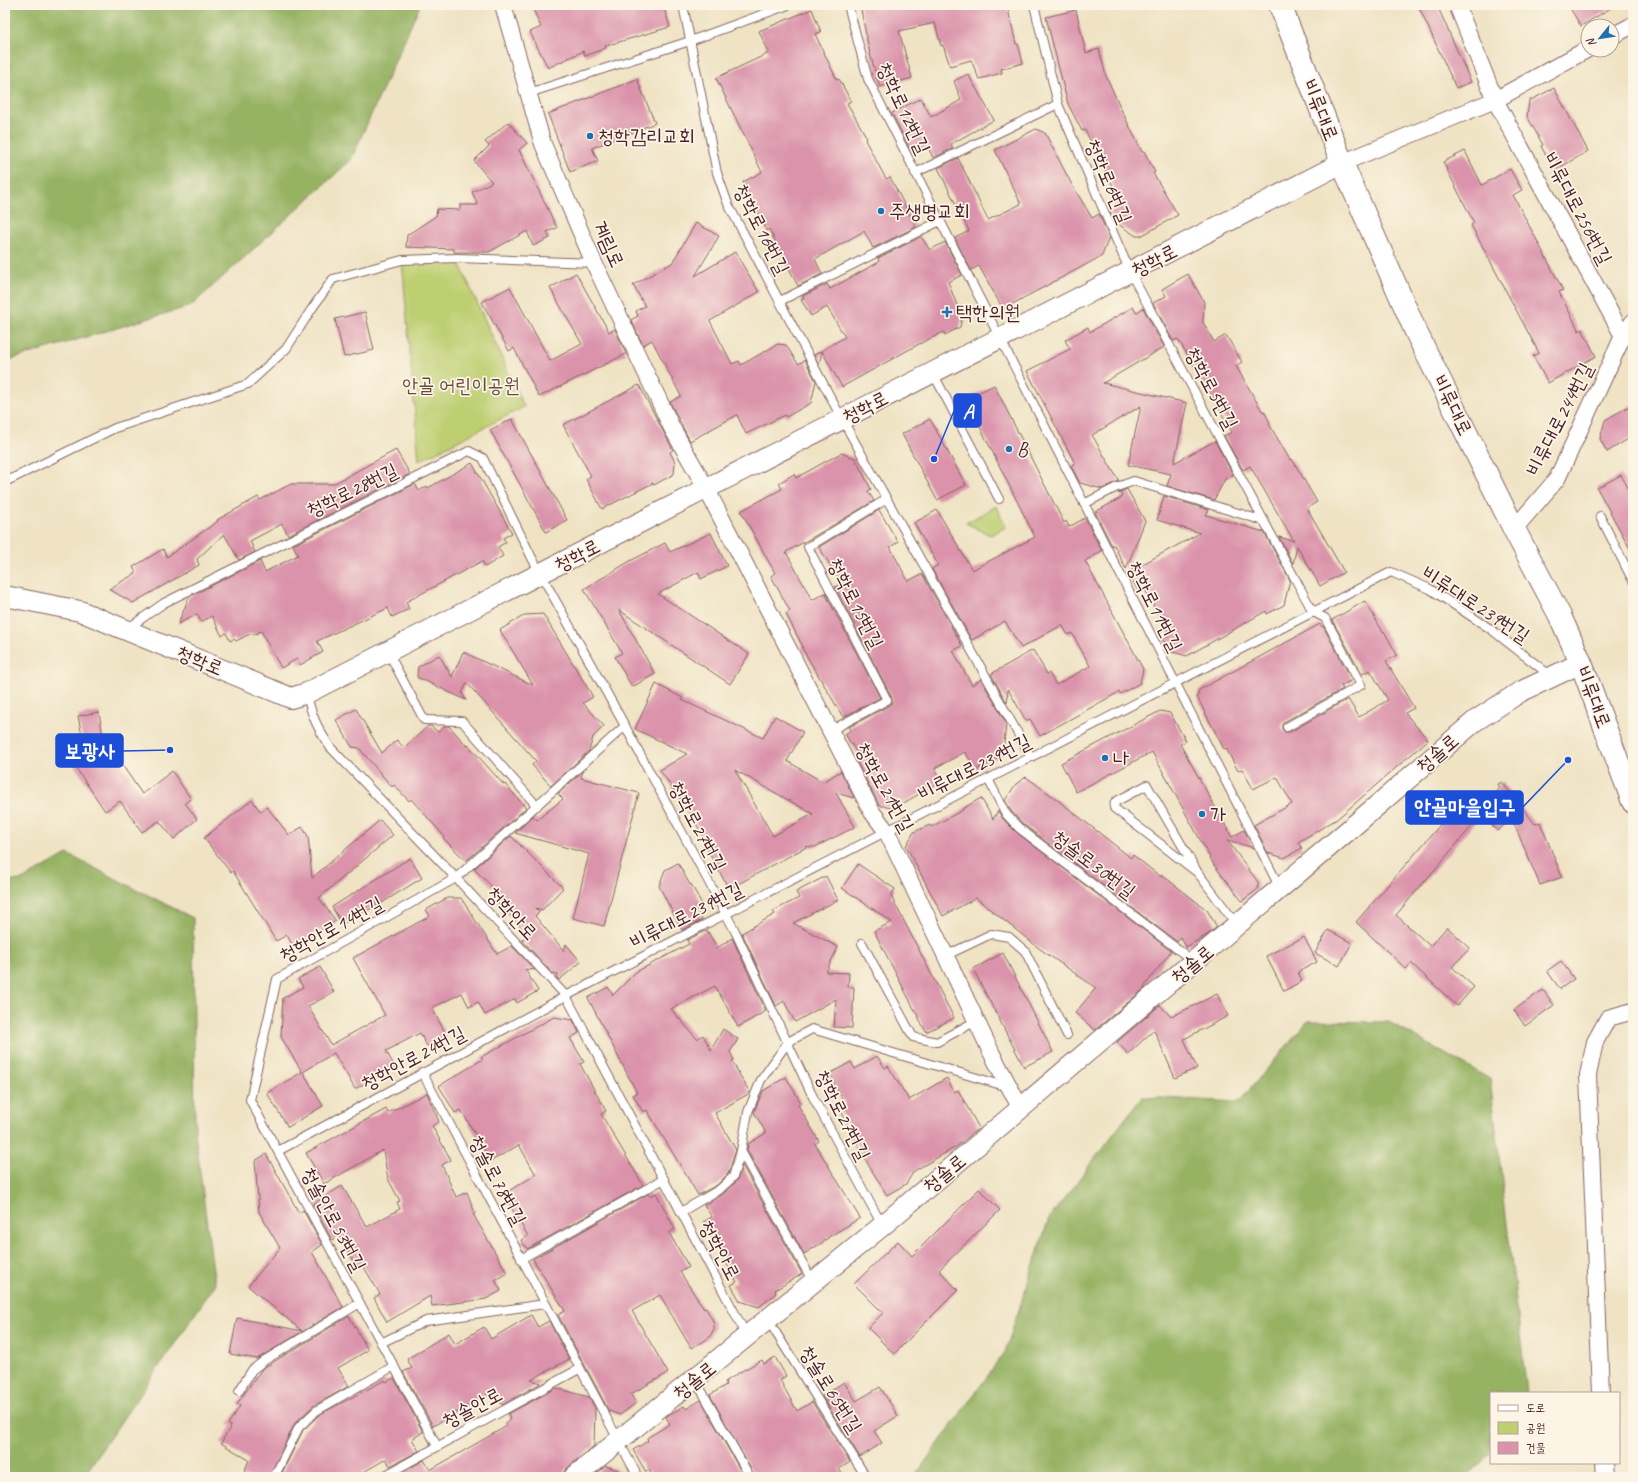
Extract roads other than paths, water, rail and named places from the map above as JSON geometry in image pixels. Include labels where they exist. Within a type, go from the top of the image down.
[{"type":"main road","name":"비류대로","points":[[1280,5],[1342,163],[1417,334],[1514,529],[1560,616],[1581,663],[1633,802]]},
{"type":"street","name":"계림로","points":[[503,5],[543,144],[594,263],[672,428],[706,488]]},
{"type":"street","name":"비류대로256번길","points":[[1457,5],[1495,100],[1623,336]]},
{"type":"street","points":[[1620,32],[1633,25]]},
{"type":"street","points":[[1342,163],[1495,100],[1580,53]]},
{"type":"street","name":"청학로","points":[[5,596],[80,611],[291,698],[307,693],[1342,163]]},
{"type":"street","name":"비류대로244번길","points":[[1514,529],[1557,479],[1623,336],[1633,322]]},
{"type":"street","name":"청학로21번길","points":[[706,488],[872,812],[887,832],[976,1021],[1020,1109]]},
{"type":"street","name":"청솔로","points":[[574,1477],[882,1226],[1280,889],[1475,721],[1520,692],[1581,663]]},
{"type":"street","points":[[1601,1392],[1588,1074],[1595,1042],[1608,1018],[1633,1011]]},
{"type":"street","points":[[1603,1464],[1604,1477]]},
{"type":"lane","name":"청학로16번길","points":[[683,5],[717,173],[728,204],[842,418]]},
{"type":"lane","points":[[529,94],[690,41],[788,5]]},
{"type":"lane","name":"청학로12번길","points":[[848,5],[868,79],[999,338]]},
{"type":"lane","name":"청학로6번길","points":[[1034,5],[1058,104],[1130,272]]},
{"type":"lane","points":[[915,172],[1058,104]]},
{"type":"lane","points":[[780,301],[940,221]]},
{"type":"lane","points":[[5,482],[115,428],[248,384],[286,349],[333,279],[402,260],[457,258],[594,263]]},
{"type":"lane","name":"청학로5번길","points":[[1130,272],[1313,612]]},
{"type":"lane","name":"청학로11번길","points":[[999,338],[1280,889]]},
{"type":"lane","points":[[933,372],[999,499]]},
{"type":"lane","points":[[842,418],[1030,757]]},
{"type":"lane","name":"청학로28번길","points":[[125,630],[164,603],[469,451],[483,458],[532,558],[542,573]]},
{"type":"lane","points":[[1084,504],[1117,487],[1134,481],[1264,521]]},
{"type":"lane","name":"청학로15번길","points":[[830,731],[887,700],[808,546],[887,499]]},
{"type":"lane","points":[[1600,516],[1633,581]]},
{"type":"lane","name":"비류대로239번길","points":[[566,996],[1391,572],[1430,589],[1492,630],[1552,677]]},
{"type":"lane","name":"청학로27번길","points":[[542,573],[726,914],[813,1097],[882,1226]]},
{"type":"lane","points":[[1287,727],[1361,685],[1325,618],[1313,612]]},
{"type":"lane","points":[[388,652],[424,720],[462,721],[537,806]]},
{"type":"lane","name":"청학안로","points":[[307,693],[310,712],[330,747],[456,878],[566,996],[747,1336]]},
{"type":"lane","name":"청학안로14번길","points":[[278,1151],[250,1100],[278,979],[456,878],[625,726]]},
{"type":"lane","name":"청솔로30번길","points":[[988,779],[1006,814],[1019,828],[1194,962]]},
{"type":"lane","points":[[1198,873],[1114,808],[1115,802],[1147,785],[1198,873],[1237,925]]},
{"type":"lane","points":[[945,956],[991,934],[1009,938],[1025,951],[1067,1035]]},
{"type":"lane","points":[[862,943],[913,1037],[937,1042],[976,1021]]},
{"type":"lane","name":"청학안로24번길","points":[[278,1151],[422,1072],[566,996]]},
{"type":"lane","points":[[681,1212],[720,1189],[733,1177],[741,1152],[748,1112],[761,1080],[788,1042],[812,1029],[1009,1087]]},
{"type":"lane","name":"청솔로78번길","points":[[422,1072],[579,1369],[638,1477]]},
{"type":"lane","name":"청솔안로53번길","points":[[278,1151],[437,1446]]},
{"type":"lane","points":[[741,1152],[813,1282]]},
{"type":"lane","points":[[521,1259],[664,1179]]},
{"type":"lane","name":"청솔안로53번길","points":[[239,1391],[252,1370],[265,1360],[360,1302]]},
{"type":"lane","points":[[381,1343],[426,1321],[545,1304]]},
{"type":"lane","name":"청솔로65번길","points":[[768,1320],[866,1477]]},
{"type":"lane","points":[[274,1477],[299,1427],[316,1411],[394,1366]]},
{"type":"lane","name":"청솔안로","points":[[382,1477],[579,1369]]},
{"type":"lane","points":[[695,1379],[750,1477]]},
{"type":"railway","points":[[1632,1128],[1633,1179]]},
{"type":"place","name":"청학감리교회","points":[[590,136]]},
{"type":"place","name":"주생명교회","points":[[881,211]]},
{"type":"place","name":"택한의원","points":[[947,312]]},
{"type":"place","name":"B","points":[[1009,449]]},
{"type":"place","name":"A","points":[[934,459]]},
{"type":"place","name":"보광사","points":[[170,750]]},
{"type":"place","name":"나","points":[[1105,758]]},
{"type":"place","name":"안골마을입구","points":[[1568,760]]},
{"type":"place","name":"가","points":[[1202,814]]},
{"type":"park label","name":"안골 어린이공원","points":[[461,385]]}]
